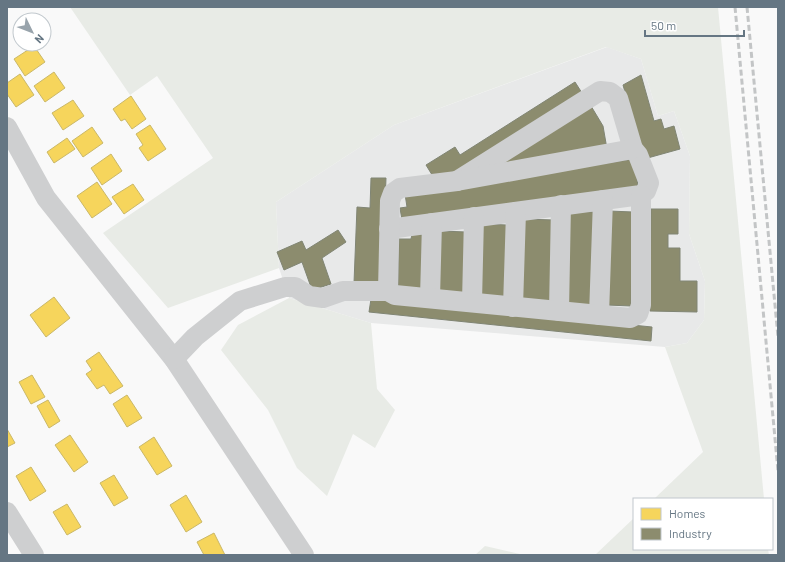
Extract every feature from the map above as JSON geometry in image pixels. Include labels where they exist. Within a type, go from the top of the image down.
[{"type":"street","points":[[389,229],[641,194],[646,191],[649,182],[638,155],[633,149],[618,98],[610,92],[600,91],[457,181]]},
{"type":"street","points":[[7,127],[46,198],[174,359],[304,555]]},
{"type":"street","points":[[388,291],[390,201],[393,193],[400,188],[457,181],[633,149]]},
{"type":"street","points":[[174,359],[195,337],[240,301],[285,287],[295,287],[309,296],[323,298],[343,291],[388,291],[395,295],[630,318],[638,314],[641,305],[641,194]]},
{"type":"street","points":[[599,315],[603,200]]},
{"type":"street","points":[[559,311],[562,205]]},
{"type":"street","points":[[513,307],[516,212]]},
{"type":"street","points":[[472,302],[474,217]]},
{"type":"street","points":[[430,298],[432,223]]},
{"type":"street","points":[[7,512],[34,555]]},
{"type":"shaded area","points":[[70,7],[718,7],[764,498],[655,498],[703,452],[665,347],[687,343],[704,320],[705,281],[689,234],[690,156],[674,111],[658,116],[641,59],[606,47],[394,125],[276,202],[279,268],[168,308],[103,233],[213,158],[157,76],[130,95]]},
{"type":"shaded area","points":[[607,47],[641,59],[658,116],[674,111],[690,156],[689,234],[705,281],[704,320],[687,343],[665,347],[371,323],[289,298],[279,268],[276,202],[394,125]]},
{"type":"shaded area","points":[[289,298],[371,323],[377,389],[395,410],[375,448],[353,434],[327,496],[297,468],[268,410],[221,350],[238,325]]},
{"type":"shaded area","points":[[633,519],[633,550],[768,550],[769,555],[595,555]]},
{"type":"shaded area","points":[[485,546],[524,555],[475,555]]},
{"type":"building: Homes","points":[[25,52],[38,52],[45,62],[25,76],[14,59]]},
{"type":"building: Homes","points":[[54,72],[65,88],[45,102],[34,86]]},
{"type":"building: Homes","points":[[20,74],[34,95],[16,107],[7,94],[7,83]]},
{"type":"building: Homes","points":[[131,96],[146,119],[132,129],[125,119],[121,121],[113,109]]},
{"type":"building: Homes","points":[[73,100],[84,116],[63,130],[52,113]]},
{"type":"building: Homes","points":[[150,125],[166,149],[148,161],[139,148],[143,145],[136,134]]},
{"type":"building: Homes","points":[[92,127],[103,143],[83,157],[72,141]]},
{"type":"building: Homes","points":[[67,138],[75,149],[54,163],[47,152]]},
{"type":"building: Homes","points":[[111,154],[122,171],[102,185],[91,168]]},
{"type":"building: Homes","points":[[97,182],[112,204],[92,218],[77,196]]},
{"type":"building: Homes","points":[[133,184],[144,200],[124,214],[112,197]]},
{"type":"building: Homes","points":[[54,297],[70,318],[46,337],[30,315]]},
{"type":"building: Homes","points":[[99,352],[123,386],[110,394],[104,385],[97,389],[86,374],[92,370],[86,361]]},
{"type":"building: Homes","points":[[32,375],[45,397],[31,404],[19,382]]},
{"type":"building: Homes","points":[[127,395],[142,418],[127,427],[113,404]]},
{"type":"building: Homes","points":[[48,400],[60,421],[49,428],[37,406]]},
{"type":"building: Homes","points":[[7,429],[15,443],[7,447]]},
{"type":"building: Homes","points":[[70,435],[88,462],[74,472],[55,445]]},
{"type":"building: Homes","points":[[154,437],[172,466],[157,475],[139,447]]},
{"type":"building: Homes","points":[[31,467],[46,491],[30,501],[16,476]]},
{"type":"building: Homes","points":[[114,475],[128,498],[114,506],[100,483]]},
{"type":"building: Homes","points":[[186,495],[202,522],[186,532],[170,505]]},
{"type":"building: Homes","points":[[67,504],[81,527],[67,535],[53,512]]},
{"type":"building: Homes","points":[[214,533],[225,555],[204,555],[197,542]]},
{"type":"building: Industry","points":[[641,75],[654,121],[661,119],[664,129],[674,126],[680,149],[644,159],[623,85]]},
{"type":"building: Industry","points":[[575,82],[582,93],[451,177],[434,178],[426,165],[455,147],[460,155]]},
{"type":"building: Industry","points":[[591,106],[603,126],[607,149],[504,167],[502,160]]},
{"type":"building: Industry","points":[[634,159],[638,186],[402,220],[400,208],[407,207],[405,194]]},
{"type":"building: Industry","points":[[371,178],[386,178],[382,284],[354,283],[357,207],[370,208]]},
{"type":"building: Industry","points":[[651,209],[678,209],[678,234],[668,234],[668,248],[680,248],[680,281],[697,281],[697,312],[650,311]]},
{"type":"building: Industry","points":[[569,211],[595,212],[592,305],[566,305]]},
{"type":"building: Industry","points":[[609,211],[633,212],[631,306],[607,305]]},
{"type":"building: Industry","points":[[524,219],[554,220],[552,305],[521,299]]},
{"type":"building: Industry","points":[[482,224],[507,225],[506,296],[481,295]]},
{"type":"building: Industry","points":[[338,230],[346,242],[322,258],[331,284],[312,290],[302,262],[284,270],[277,252],[302,241],[306,250]]},
{"type":"building: Industry","points":[[441,231],[466,232],[464,293],[439,293]]},
{"type":"building: Industry","points":[[412,234],[424,235],[422,288],[398,288],[399,239],[411,239]]},
{"type":"building: Industry","points":[[371,299],[652,327],[651,341],[369,312]]},
{"type":"railway","points":[[735,7],[778,471]]},
{"type":"railway","points":[[747,7],[778,337]]}]
